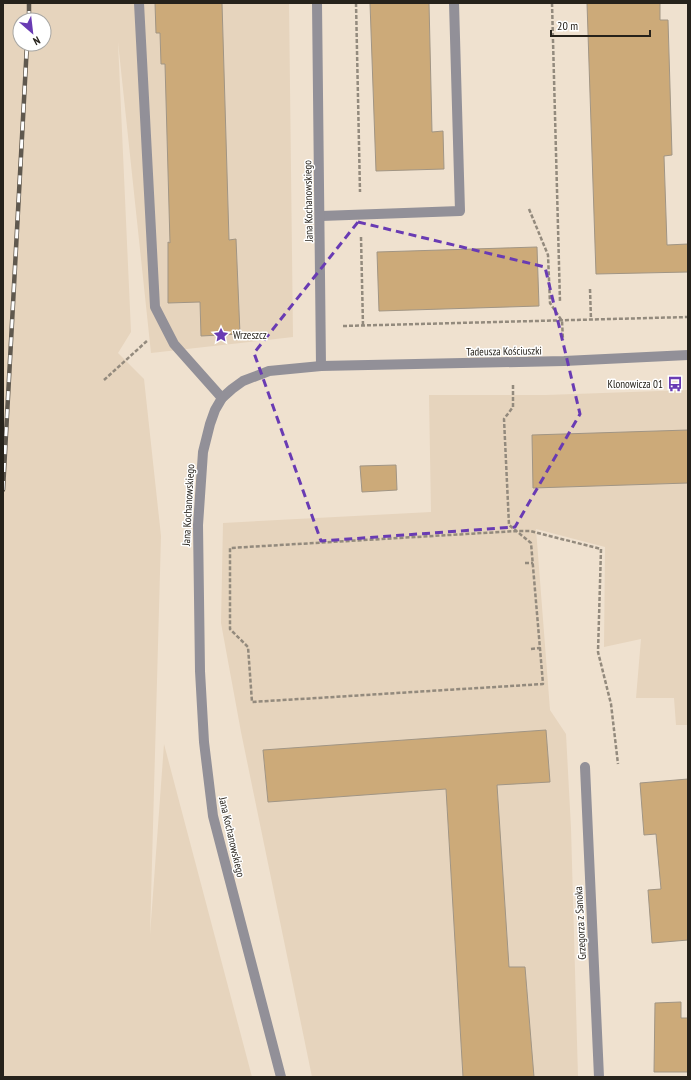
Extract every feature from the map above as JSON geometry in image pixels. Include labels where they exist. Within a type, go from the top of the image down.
[{"type":"street","points":[[139,3],[155,307],[174,344],[222,398]]},
{"type":"street","name":"Jana Kochanowskiego","points":[[281,1077],[213,816],[204,742],[200,671],[198,525],[203,452],[210,424],[222,398],[244,381],[269,371],[321,366],[321,216],[317,3]]},
{"type":"street","points":[[321,216],[460,211],[454,3]]},
{"type":"street","name":"Tadeusza Kościuszki","points":[[321,366],[564,361],[688,355]]},
{"type":"street","name":"Grzegorza z Sanoka","points":[[585,767],[599,1077]]},
{"type":"path","points":[[356,3],[363,326]]},
{"type":"path","points":[[552,3],[560,302]]},
{"type":"path","points":[[529,209],[548,255],[550,303],[562,321]]},
{"type":"path","points":[[590,289],[591,320]]},
{"type":"path","points":[[321,327],[688,317]]},
{"type":"path","points":[[104,380],[164,324]]},
{"type":"path","points":[[512,385],[513,407],[504,419],[509,525],[516,531],[531,543],[543,684],[252,702],[248,647],[230,629],[230,548],[516,531],[530,531],[601,549],[598,652],[611,704],[618,764]]},
{"type":"path","points":[[525,563],[533,562]]},
{"type":"path","points":[[531,649],[540,648]]},
{"type":"highlighted area","points":[[358,222],[545,267],[580,414],[515,527],[321,541],[254,353]]},
{"type":"shaded area","points":[[3,3],[289,3],[293,337],[151,353],[118,42],[131,332],[118,353],[144,379],[161,536],[150,935],[164,744],[252,1077],[3,1077]]},
{"type":"shaded area","points":[[688,390],[688,725],[676,725],[674,698],[636,698],[641,639],[604,647],[605,547],[536,529],[550,710],[566,734],[571,828],[578,1077],[312,1077],[241,732],[221,623],[223,523],[431,512],[429,395],[546,395]]},
{"type":"building","points":[[155,3],[222,3],[229,240],[236,239],[240,334],[201,336],[200,302],[168,303],[168,242],[170,243],[165,64],[161,64],[160,33],[156,33]]},
{"type":"building","points":[[370,3],[429,3],[432,132],[443,131],[444,169],[376,171]]},
{"type":"building","points":[[587,3],[660,3],[660,20],[668,20],[672,155],[664,156],[667,245],[688,244],[688,272],[596,274]]},
{"type":"building","points":[[537,247],[539,306],[379,311],[377,252]]},
{"type":"building","points":[[688,430],[688,483],[533,488],[532,435]]},
{"type":"building","points":[[396,465],[397,490],[362,492],[360,466]]},
{"type":"building","points":[[546,730],[550,782],[497,785],[509,967],[525,967],[534,1077],[463,1077],[446,789],[268,802],[263,750]]},
{"type":"building","points":[[688,779],[688,940],[652,943],[648,890],[661,889],[656,834],[644,835],[640,783]]},
{"type":"building","points":[[681,1002],[681,1018],[688,1018],[688,1072],[654,1072],[655,1003]]},
{"type":"railway","points":[[29,3],[29,12]]},
{"type":"railway","points":[[3,490],[27,52]]},
{"type":"place","name":"Wrzeszcz","points":[[221,335]]},
{"type":"place","name":"Klonowicza 01","points":[[675,384]]}]
